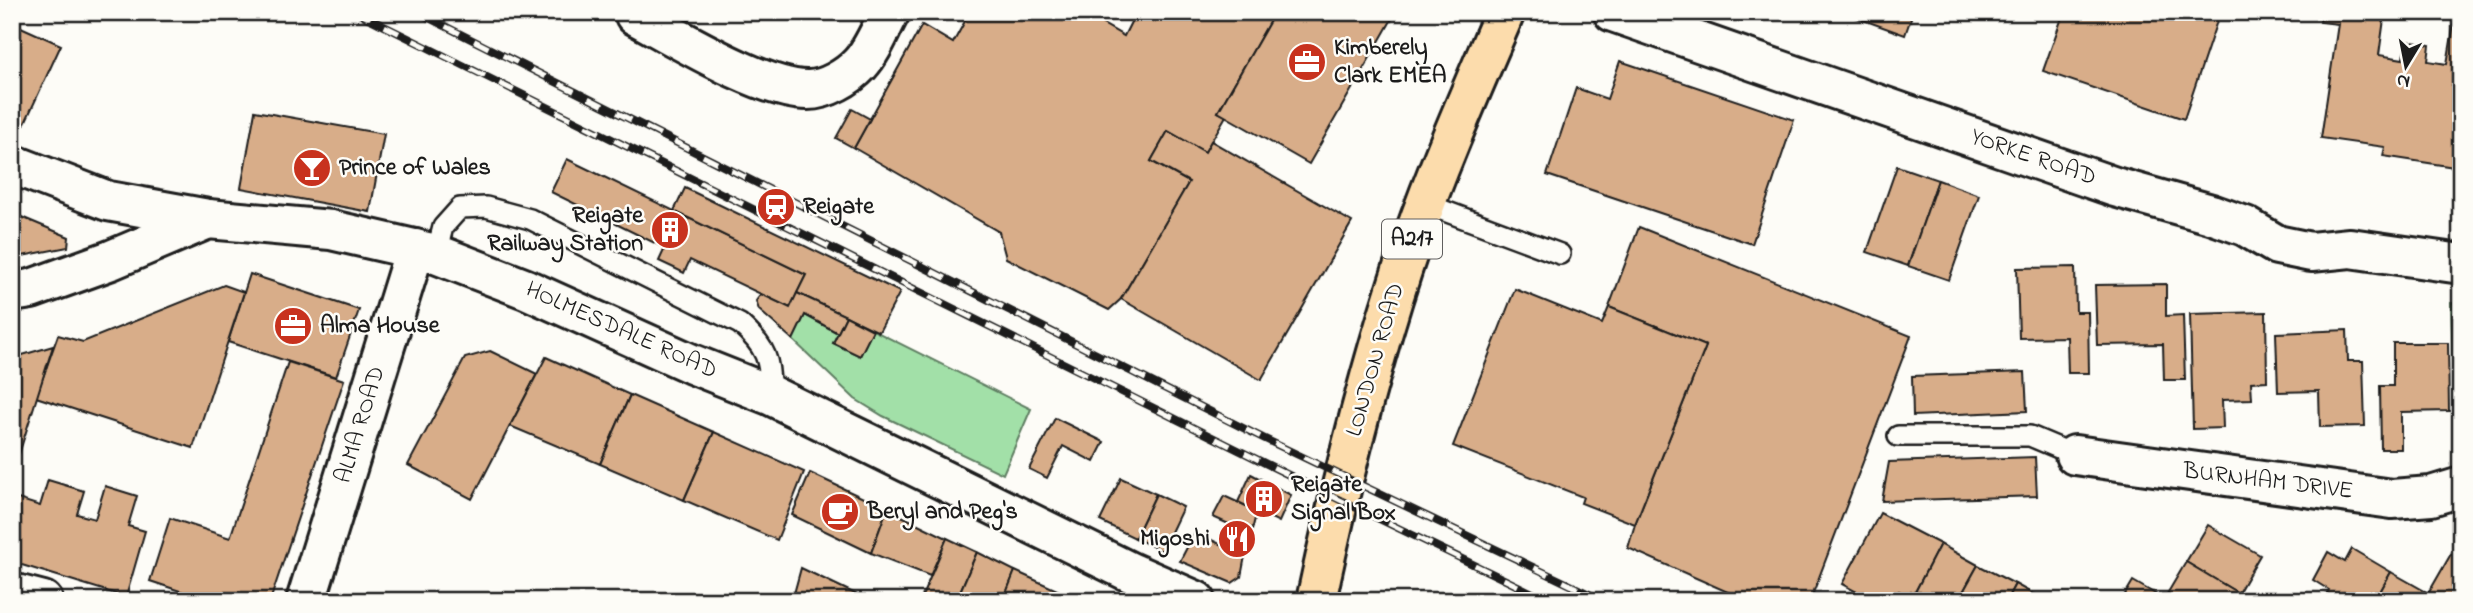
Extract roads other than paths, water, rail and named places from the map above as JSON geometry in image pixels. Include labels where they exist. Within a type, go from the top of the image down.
[{"type":"main road","name":"LONDON ROAD","points":[[1316,601],[1344,475],[1396,288],[1453,134],[1505,12]]},
{"type":"street","points":[[635,15],[718,60],[778,85],[810,90],[841,79],[861,63],[890,12]]},
{"type":"street","name":"YORKE ROAD","points":[[1613,12],[2115,187],[2211,214],[2245,226],[2277,245],[2311,252],[2350,248],[2461,264]]},
{"type":"street","name":"HOLMESDALE ROAD","points":[[12,164],[108,201],[208,219],[331,230],[426,252],[526,289],[692,364],[770,395],[1132,573],[1196,601]]},
{"type":"street","points":[[12,292],[31,289],[111,260],[208,219]]},
{"type":"street","name":"ALMA ROAD","points":[[306,601],[426,252]]},
{"type":"street","name":"BURNHAM DRIVE","points":[[2075,455],[2392,499],[2431,496],[2461,486]]},
{"type":"street","points":[[12,593],[43,601]]},
{"type":"lane","points":[[1426,204],[1560,254]]},
{"type":"lane","points":[[426,252],[460,208],[486,206],[530,219],[740,324],[760,342],[771,373],[770,395]]},
{"type":"lane","points":[[1898,436],[2030,436],[2075,455]]},
{"type":"railway","points":[[356,12],[1307,484],[1549,601]]},
{"type":"railway","points":[[417,12],[1263,438],[1604,601]]},
{"type":"place","name":"Kimberely Clark EMEA","points":[[1307,62]]},
{"type":"place","name":"Prince of Wales","points":[[312,168]]},
{"type":"place","name":"Reigate","points":[[776,207]]},
{"type":"place","name":"Reigate Railway Station","points":[[670,230]]},
{"type":"place","name":"Alma House","points":[[293,326]]},
{"type":"place","name":"Reigate Signal Box","points":[[1264,499]]},
{"type":"place","name":"Beryl and Peg's","points":[[840,512]]},
{"type":"place","name":"Migoshi","points":[[1237,539]]}]
